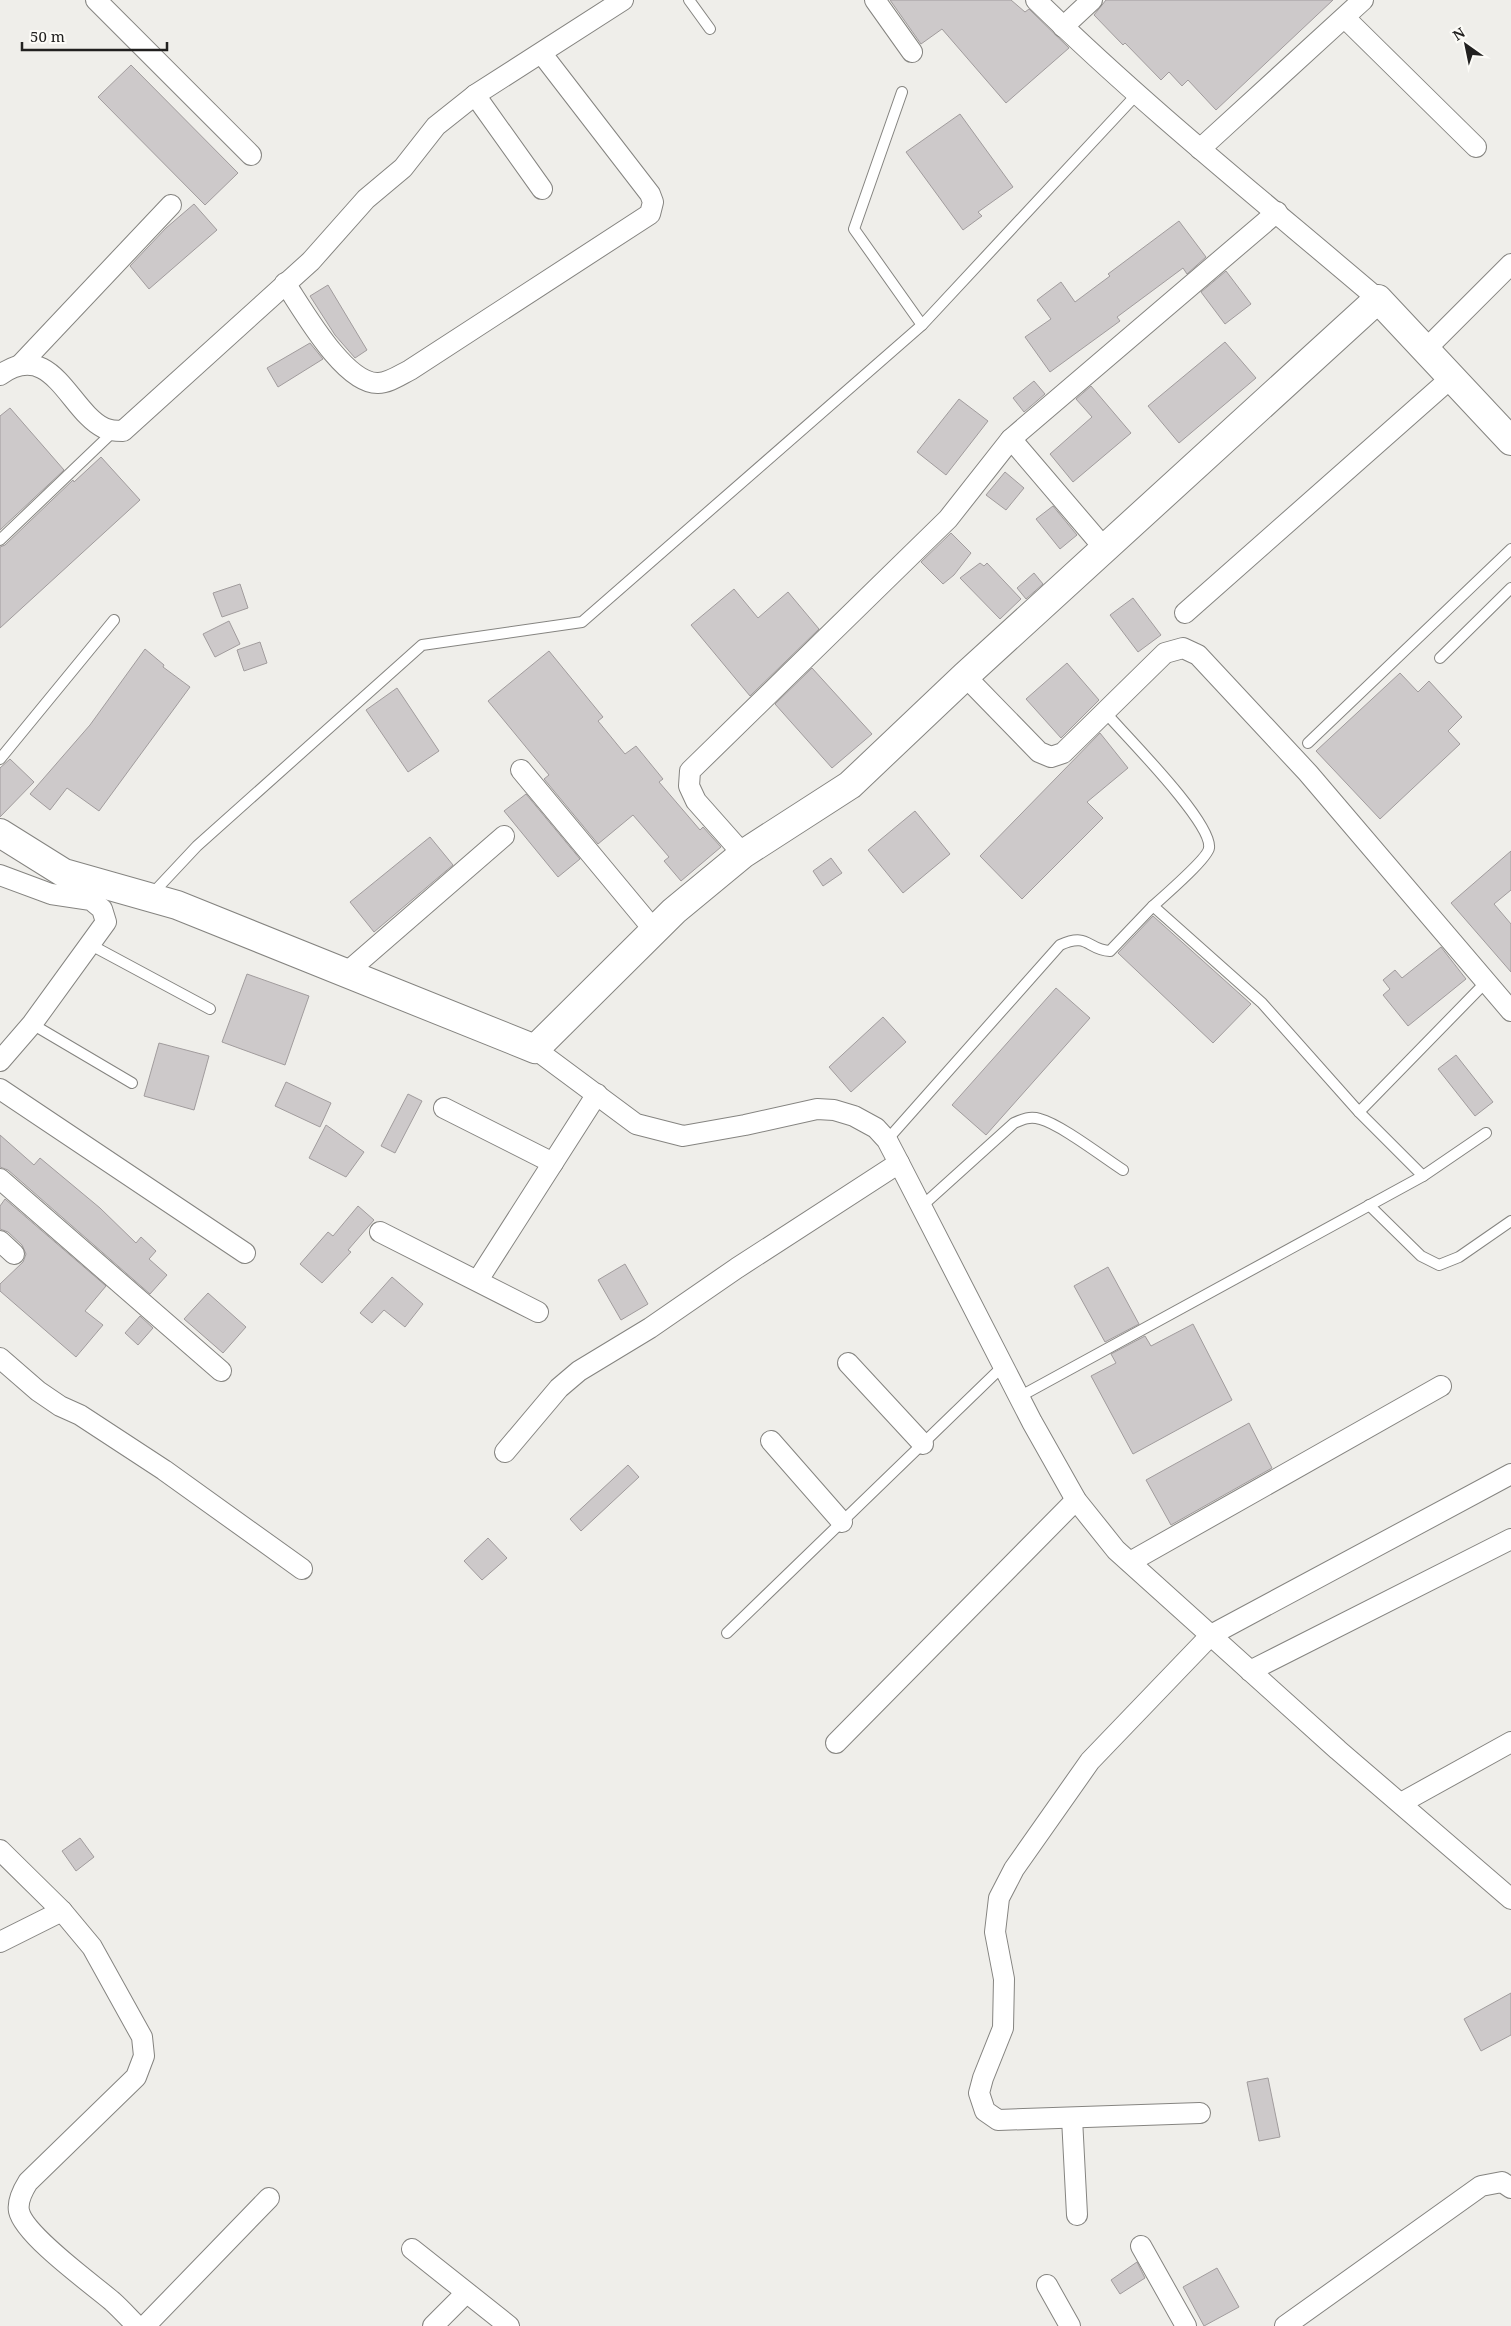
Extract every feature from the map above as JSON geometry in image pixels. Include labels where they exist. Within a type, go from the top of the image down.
[{"type":"street","points":[[96,0],[251,155]]},
{"type":"street","points":[[20,365],[42,367],[60,382],[97,424],[114,431],[123,431],[311,261],[366,199],[403,168],[436,126],[475,95],[542,54],[622,0]]},
{"type":"street","points":[[875,0],[912,52]]},
{"type":"street","points":[[1036,0],[1200,149],[1378,299],[1511,441]]},
{"type":"street","points":[[1064,27],[1092,0]]},
{"type":"street","points":[[1200,149],[1363,0]]},
{"type":"street","points":[[1345,18],[1476,147]]},
{"type":"street","points":[[285,283],[328,347],[342,363],[359,377],[376,383],[390,380],[410,370],[650,214],[653,202],[650,194],[542,54]]},
{"type":"street","points":[[475,95],[542,189]]},
{"type":"street","points":[[0,375],[20,365],[171,205]]},
{"type":"street","points":[[743,854],[696,801],[689,786],[690,771],[948,519],[1011,439],[1277,212]]},
{"type":"street","points":[[1425,350],[1511,264]]},
{"type":"street","points":[[535,1049],[674,910],[743,854],[850,785],[966,676],[1378,299]]},
{"type":"street","points":[[1185,613],[1451,378]]},
{"type":"street","points":[[1011,439],[1105,549]]},
{"type":"street","points":[[966,676],[1039,752],[1051,757],[1063,753],[1165,653],[1183,648],[1198,655],[1308,772],[1511,1011]]},
{"type":"street","points":[[521,770],[654,930]]},
{"type":"street","points":[[0,833],[64,873],[177,905],[535,1049],[636,1124],[683,1136],[745,1126],[817,1109],[834,1110],[854,1116],[876,1128],[887,1140],[1019,1397],[1076,1500],[1116,1550],[1250,1671],[1511,1899]]},
{"type":"street","points":[[346,973],[504,836]]},
{"type":"street","points":[[0,875],[51,894],[91,900],[102,909],[106,922],[32,1024],[0,1062]]},
{"type":"street","points":[[0,1089],[245,1253]]},
{"type":"street","points":[[478,1280],[597,1094]]},
{"type":"street","points":[[444,1108],[553,1163]]},
{"type":"street","points":[[505,1452],[559,1388],[579,1371],[650,1328],[737,1268],[899,1163]]},
{"type":"street","points":[[0,1179],[221,1371]]},
{"type":"street","points":[[380,1232],[538,1312]]},
{"type":"street","points":[[0,1358],[52,1401],[80,1415],[164,1470],[302,1569]]},
{"type":"street","points":[[848,1363],[922,1444]]},
{"type":"street","points":[[1130,1562],[1442,1386]]},
{"type":"street","points":[[771,1441],[842,1522]]},
{"type":"street","points":[[1200,2113],[998,2120],[985,2112],[979,2093],[1003,2028],[1004,1979],[996,1932],[999,1898],[1014,1869],[1090,1760],[1211,1635],[1511,1474]]},
{"type":"street","points":[[836,1742],[1076,1500]]},
{"type":"street","points":[[1250,1671],[1511,1539]]},
{"type":"street","points":[[1401,1803],[1511,1742]]},
{"type":"street","points":[[0,1850],[62,1911],[92,1947],[132,2014],[142,2037],[144,2056],[136,2077],[28,2182],[20,2196],[18,2209],[23,2221],[61,2260],[114,2303],[137,2326]]},
{"type":"street","points":[[0,1942],[62,1911]]},
{"type":"street","points":[[1072,2118],[1077,2215]]},
{"type":"street","points":[[1285,2326],[1481,2186],[1502,2182],[1511,2188]]},
{"type":"street","points":[[145,2326],[269,2198]]},
{"type":"street","points":[[1141,2246],[1186,2326]]},
{"type":"street","points":[[412,2249],[509,2326]]},
{"type":"street","points":[[1047,2285],[1070,2326]]},
{"type":"street","points":[[433,2326],[466,2293]]},
{"type":"lane","points":[[689,0],[710,29]]},
{"type":"lane","points":[[902,92],[854,229],[922,325]]},
{"type":"lane","points":[[150,897],[197,846],[422,645],[582,622],[922,325],[1138,93]]},
{"type":"lane","points":[[0,540],[114,431]]},
{"type":"lane","points":[[1308,743],[1511,549]]},
{"type":"lane","points":[[1440,658],[1511,588]]},
{"type":"lane","points":[[0,758],[114,620]]},
{"type":"lane","points":[[887,1140],[1060,946],[1074,939],[1089,942],[1103,951],[1110,951],[1207,854],[1209,841],[1192,811],[1105,712]]},
{"type":"lane","points":[[1153,906],[1262,1003],[1359,1112],[1423,1176]]},
{"type":"lane","points":[[89,944],[210,1008]]},
{"type":"lane","points":[[1359,1112],[1486,982]]},
{"type":"lane","points":[[32,1024],[132,1083]]},
{"type":"lane","points":[[922,1206],[1014,1123],[1027,1118],[1041,1119],[1055,1126],[1123,1170]]},
{"type":"lane","points":[[1019,1397],[1423,1176],[1486,1133]]},
{"type":"lane","points":[[1369,1205],[1421,1256],[1440,1265],[1460,1257],[1511,1221]]},
{"type":"lane","points":[[727,1632],[1003,1366]]},
{"type":"building","points":[[890,0],[1011,0],[1025,12],[1029,9],[1069,48],[1006,103],[942,29],[921,44]]},
{"type":"building","points":[[1106,0],[1333,0],[1216,110],[1188,80],[1182,86],[1169,72],[1161,80],[1125,43],[1123,45],[1094,15]]},
{"type":"building","points":[[131,65],[238,173],[205,205],[98,97]]},
{"type":"building","points":[[960,114],[1013,187],[978,212],[982,216],[963,230],[906,152]]},
{"type":"building","points":[[194,204],[217,230],[149,289],[130,266],[166,228]]},
{"type":"building","points":[[1179,221],[1206,257],[1187,274],[1183,268],[1117,317],[1120,321],[1050,372],[1025,337],[1051,319],[1037,300],[1061,282],[1075,302],[1110,276],[1108,274]]},
{"type":"building","points":[[1226,271],[1251,304],[1225,324],[1201,292]]},
{"type":"building","points":[[328,285],[367,350],[355,358],[335,335],[310,296]]},
{"type":"building","points":[[1225,342],[1256,378],[1179,443],[1148,406]]},
{"type":"building","points":[[310,343],[323,359],[278,387],[267,368]]},
{"type":"building","points":[[1034,381],[1045,394],[1024,412],[1013,398]]},
{"type":"building","points":[[1091,386],[1131,433],[1073,482],[1050,454],[1092,417],[1076,399]]},
{"type":"building","points":[[959,399],[988,421],[946,475],[917,452]]},
{"type":"building","points":[[10,408],[64,470],[0,530],[0,416]]},
{"type":"building","points":[[101,457],[140,500],[0,628],[0,547],[5,545],[73,480],[74,482]]},
{"type":"building","points":[[1005,472],[1024,488],[1006,510],[986,495]]},
{"type":"building","points":[[1053,506],[1077,535],[1060,549],[1036,519]]},
{"type":"building","points":[[951,533],[971,553],[954,575],[943,584],[921,562]]},
{"type":"building","points":[[980,563],[984,566],[987,563],[1021,599],[1000,619],[960,578]]},
{"type":"building","points":[[1034,573],[1043,584],[1026,599],[1017,588]]},
{"type":"building","points":[[240,584],[248,608],[222,617],[213,593]]},
{"type":"building","points":[[734,589],[758,618],[788,592],[819,629],[750,696],[691,625]]},
{"type":"building","points":[[1133,598],[1161,635],[1138,652],[1110,615]]},
{"type":"building","points":[[229,621],[240,644],[215,657],[203,634]]},
{"type":"building","points":[[260,642],[267,663],[244,671],[237,650]]},
{"type":"building","points":[[145,649],[164,665],[163,667],[190,687],[99,811],[67,788],[50,810],[30,794],[90,725]]},
{"type":"building","points":[[549,651],[603,717],[598,721],[625,754],[636,746],[663,779],[659,782],[700,830],[703,827],[721,847],[681,881],[664,861],[669,857],[633,815],[598,844],[544,779],[549,775],[488,701]]},
{"type":"building","points":[[1067,663],[1099,700],[1061,738],[1026,699]]},
{"type":"building","points":[[812,668],[872,734],[832,768],[775,704]]},
{"type":"building","points":[[1400,673],[1418,692],[1429,681],[1462,717],[1448,731],[1460,744],[1380,819],[1316,751]]},
{"type":"building","points":[[397,688],[439,751],[408,772],[366,710]]},
{"type":"building","points":[[1100,733],[1128,768],[1087,802],[1103,818],[1022,899],[980,856]]},
{"type":"building","points":[[10,759],[34,782],[0,817],[0,768]]},
{"type":"building","points":[[526,794],[580,859],[558,877],[504,811]]},
{"type":"building","points":[[915,811],[950,854],[903,893],[868,850]]},
{"type":"building","points":[[430,837],[453,865],[374,932],[350,902]]},
{"type":"building","points":[[1511,851],[1511,890],[1494,904],[1511,924],[1511,972],[1451,903]]},
{"type":"building","points":[[831,858],[842,873],[823,886],[813,871]]},
{"type":"building","points":[[1153,916],[1251,1004],[1213,1043],[1118,953]]},
{"type":"building","points":[[1441,947],[1466,979],[1408,1026],[1383,995],[1390,989],[1383,980],[1395,970],[1402,978]]},
{"type":"building","points":[[247,974],[309,996],[285,1065],[222,1042]]},
{"type":"building","points":[[1056,988],[1090,1018],[986,1135],[952,1105]]},
{"type":"building","points":[[883,1017],[906,1042],[851,1092],[829,1067]]},
{"type":"building","points":[[159,1043],[209,1056],[194,1110],[144,1096]]},
{"type":"building","points":[[1456,1055],[1493,1102],[1475,1116],[1438,1069]]},
{"type":"building","points":[[286,1082],[331,1103],[320,1127],[275,1106]]},
{"type":"building","points":[[408,1094],[422,1101],[395,1153],[381,1146]]},
{"type":"building","points":[[326,1125],[364,1152],[346,1177],[309,1158]]},
{"type":"building","points":[[0,1135],[34,1165],[40,1158],[100,1208],[136,1243],[141,1237],[156,1251],[149,1259],[167,1275],[150,1294],[8,1170],[0,1167]]},
{"type":"building","points":[[5,1199],[106,1286],[85,1311],[103,1325],[76,1357],[0,1291],[0,1284],[23,1262],[26,1254],[22,1245],[8,1232],[0,1229],[0,1206]]},
{"type":"building","points":[[358,1206],[374,1220],[348,1250],[351,1252],[322,1283],[300,1264],[328,1232],[333,1236]]},
{"type":"building","points":[[625,1264],[648,1304],[621,1320],[598,1280]]},
{"type":"building","points":[[1108,1267],[1139,1324],[1105,1342],[1074,1286]]},
{"type":"building","points":[[392,1277],[423,1304],[405,1327],[384,1310],[372,1323],[360,1313]]},
{"type":"building","points":[[208,1293],[246,1327],[223,1353],[184,1319]]},
{"type":"building","points":[[140,1316],[153,1328],[138,1345],[125,1333]]},
{"type":"building","points":[[1193,1324],[1232,1400],[1133,1454],[1091,1376],[1116,1363],[1111,1354],[1145,1336],[1151,1346]]},
{"type":"building","points":[[1249,1423],[1272,1468],[1171,1525],[1146,1480]]},
{"type":"building","points":[[628,1465],[639,1477],[581,1531],[570,1519]]},
{"type":"building","points":[[488,1538],[507,1558],[482,1580],[464,1561]]},
{"type":"building","points":[[80,1838],[94,1857],[76,1871],[62,1851]]},
{"type":"building","points":[[1511,1993],[1511,2035],[1481,2051],[1464,2019]]},
{"type":"building","points":[[1268,2078],[1280,2137],[1259,2141],[1247,2082]]},
{"type":"building","points":[[1137,2262],[1145,2278],[1120,2294],[1111,2280]]},
{"type":"building","points":[[1217,2268],[1239,2307],[1204,2326],[1183,2287]]}]
